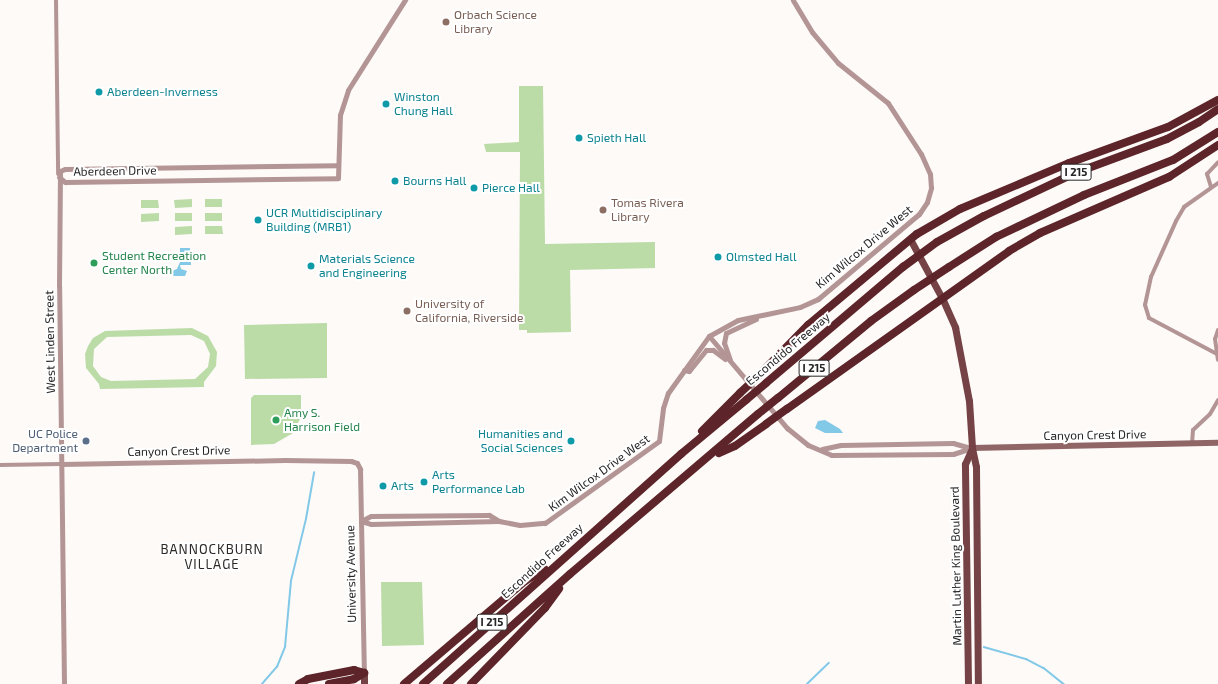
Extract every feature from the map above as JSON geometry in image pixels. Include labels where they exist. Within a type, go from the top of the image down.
[{"type":"highway","points":[[681,454],[808,325],[910,239],[960,209],[1069,163],[1168,127],[1218,100]]},
{"type":"highway","name":"Escondido Freeway","points":[[423,684],[681,454],[903,267],[937,242],[984,216],[1075,173],[1167,139],[1199,122],[1218,109]]},
{"type":"highway","name":"I 215","points":[[447,684],[570,574],[711,457],[758,414],[871,321],[914,290],[996,237],[1084,195],[1173,160],[1218,132]]},
{"type":"highway","points":[[711,457],[735,446],[787,408],[943,300],[1009,251],[1040,233],[1169,177],[1218,145]]},
{"type":"highway","points":[[404,684],[525,581],[560,561]]},
{"type":"highway","points":[[471,684],[545,608],[570,574]]},
{"type":"highway","points":[[299,684],[308,679],[354,670],[364,673]]},
{"type":"highway","points":[[329,684],[354,679],[364,673]]},
{"type":"main road","name":"Martin Luther King Boulevard","points":[[910,239],[943,300],[961,348],[969,401],[972,448],[976,467],[978,684]]},
{"type":"main road","name":"Canyon Crest Drive","points":[[972,448],[1218,443]]},
{"type":"main road","name":"Martin Luther King Boulevard","points":[[968,684],[965,464],[972,448]]},
{"type":"main road","name":"University Avenue","points":[[364,673],[364,684]]},
{"type":"street","name":"West Linden Street","points":[[56,0],[64,684]]},
{"type":"street","points":[[338,165],[340,115],[348,90],[405,0]]},
{"type":"street","name":"Kim Wilcox Drive West","points":[[361,521],[371,524],[499,521],[520,525],[545,523],[654,446],[661,436],[664,404],[684,370],[709,336],[730,323],[800,307],[818,299],[908,223],[927,202],[931,188],[930,174],[921,154],[891,106],[874,90],[838,63],[812,32],[793,0]]},
{"type":"street","points":[[1211,187],[1207,176],[1212,166],[1218,162]]},
{"type":"street","name":"Aberdeen Drive","points":[[338,165],[338,178],[65,182],[58,176],[65,168],[338,165]]},
{"type":"street","points":[[1217,354],[1149,318],[1145,306],[1151,278],[1176,221],[1184,207],[1218,183]]},
{"type":"street","points":[[731,363],[724,342],[726,333],[764,315]]},
{"type":"street","points":[[1218,330],[1215,339],[1218,360]]},
{"type":"street","name":"Canyon Crest Drive","points":[[709,336],[795,436],[808,445],[822,449],[831,455],[953,454],[972,448]]},
{"type":"street","points":[[684,370],[689,371],[708,349],[716,352],[731,363]]},
{"type":"street","points":[[1192,444],[1193,430],[1210,414],[1218,400]]},
{"type":"street","name":"Canyon Crest Drive","points":[[822,449],[841,445],[953,443],[972,448]]},
{"type":"street","name":"Canyon Crest Drive","points":[[0,465],[285,460],[350,461],[357,463]]},
{"type":"street","name":"University Avenue","points":[[357,463],[360,469],[364,673]]},
{"type":"street","name":"Kim Wilcox Drive West","points":[[361,521],[370,516],[489,514],[499,521]]},
{"type":"green space","points":[[519,86],[543,86],[545,244],[655,242],[655,268],[570,270],[571,332],[527,333],[527,330],[519,330],[520,152],[486,152],[484,144],[519,142]]},
{"type":"green space","points":[[192,199],[192,207],[175,208],[174,200]]},
{"type":"green space","points":[[205,199],[222,199],[222,207],[205,207]]},
{"type":"green space","points":[[141,200],[158,200],[159,208],[141,208]]},
{"type":"green space","points":[[159,213],[159,221],[141,222],[141,214]]},
{"type":"green space","points":[[175,213],[192,213],[192,221],[175,221]]},
{"type":"green space","points":[[205,213],[222,213],[222,221],[205,221]]},
{"type":"green space","points":[[192,226],[192,234],[175,235],[175,227]]},
{"type":"green space","points":[[205,226],[222,226],[223,234],[205,234]]},
{"type":"green space","points":[[327,323],[327,378],[245,379],[244,325]]},
{"type":"green space","points":[[192,328],[208,336],[217,352],[216,366],[204,382],[204,387],[100,389],[99,384],[86,368],[85,354],[93,338],[105,331]],"holes":[[[191,335],[204,341],[210,354],[208,367],[195,379],[111,381],[101,377],[93,366],[94,349],[107,337]]]},
{"type":"green space","name":"Amy S. Harrison Field","points":[[254,395],[301,395],[301,417],[293,433],[274,444],[251,445],[251,398]]},
{"type":"green space","points":[[381,582],[422,582],[424,645],[382,646]]},
{"type":"water","points":[[180,248],[190,248],[191,265],[180,265],[181,269],[187,271],[185,276],[171,276],[169,272],[177,269],[180,262]]},
{"type":"water","points":[[825,420],[840,429],[843,433],[825,433],[815,428],[818,421]]},
{"type":"waterway","points":[[262,684],[277,667],[285,647],[291,581],[306,519],[314,473]]},
{"type":"waterway","points":[[984,647],[1026,659],[1044,668],[1064,684]]},
{"type":"waterway","points":[[807,684],[829,663]]},
{"type":"place","name":"Orbach Science Library","points":[[446,22]]},
{"type":"place","name":"Aberdeen-Inverness","points":[[99,92]]},
{"type":"place","name":"Winston Chung Hall","points":[[386,104]]},
{"type":"place","name":"Spieth Hall","points":[[579,138]]},
{"type":"place","name":"Bourns Hall","points":[[395,181]]},
{"type":"place","name":"Pierce Hall","points":[[474,188]]},
{"type":"place","name":"Tomas Rivera Library","points":[[603,210]]},
{"type":"place","name":"UCR Multidisciplinary Building (MRB1)","points":[[258,220]]},
{"type":"place","name":"Olmsted Hall","points":[[718,257]]},
{"type":"place","name":"Student Recreation Center North","points":[[94,263]]},
{"type":"place","name":"Materials Science and Engineering","points":[[311,266]]},
{"type":"place","name":"University of California, Riverside","points":[[407,311]]},
{"type":"place","name":"Amy S. Harrison Field","points":[[276,420]]},
{"type":"place","name":"UC Police Department","points":[[86,441]]},
{"type":"place","name":"Humanities and Social Sciences","points":[[571,441]]},
{"type":"place","name":"Arts Performance Lab","points":[[424,482]]},
{"type":"place","name":"Arts","points":[[383,486]]},
{"type":"district","name":"BANNOCKBURN VILLAGE","points":[[212,558]]}]
